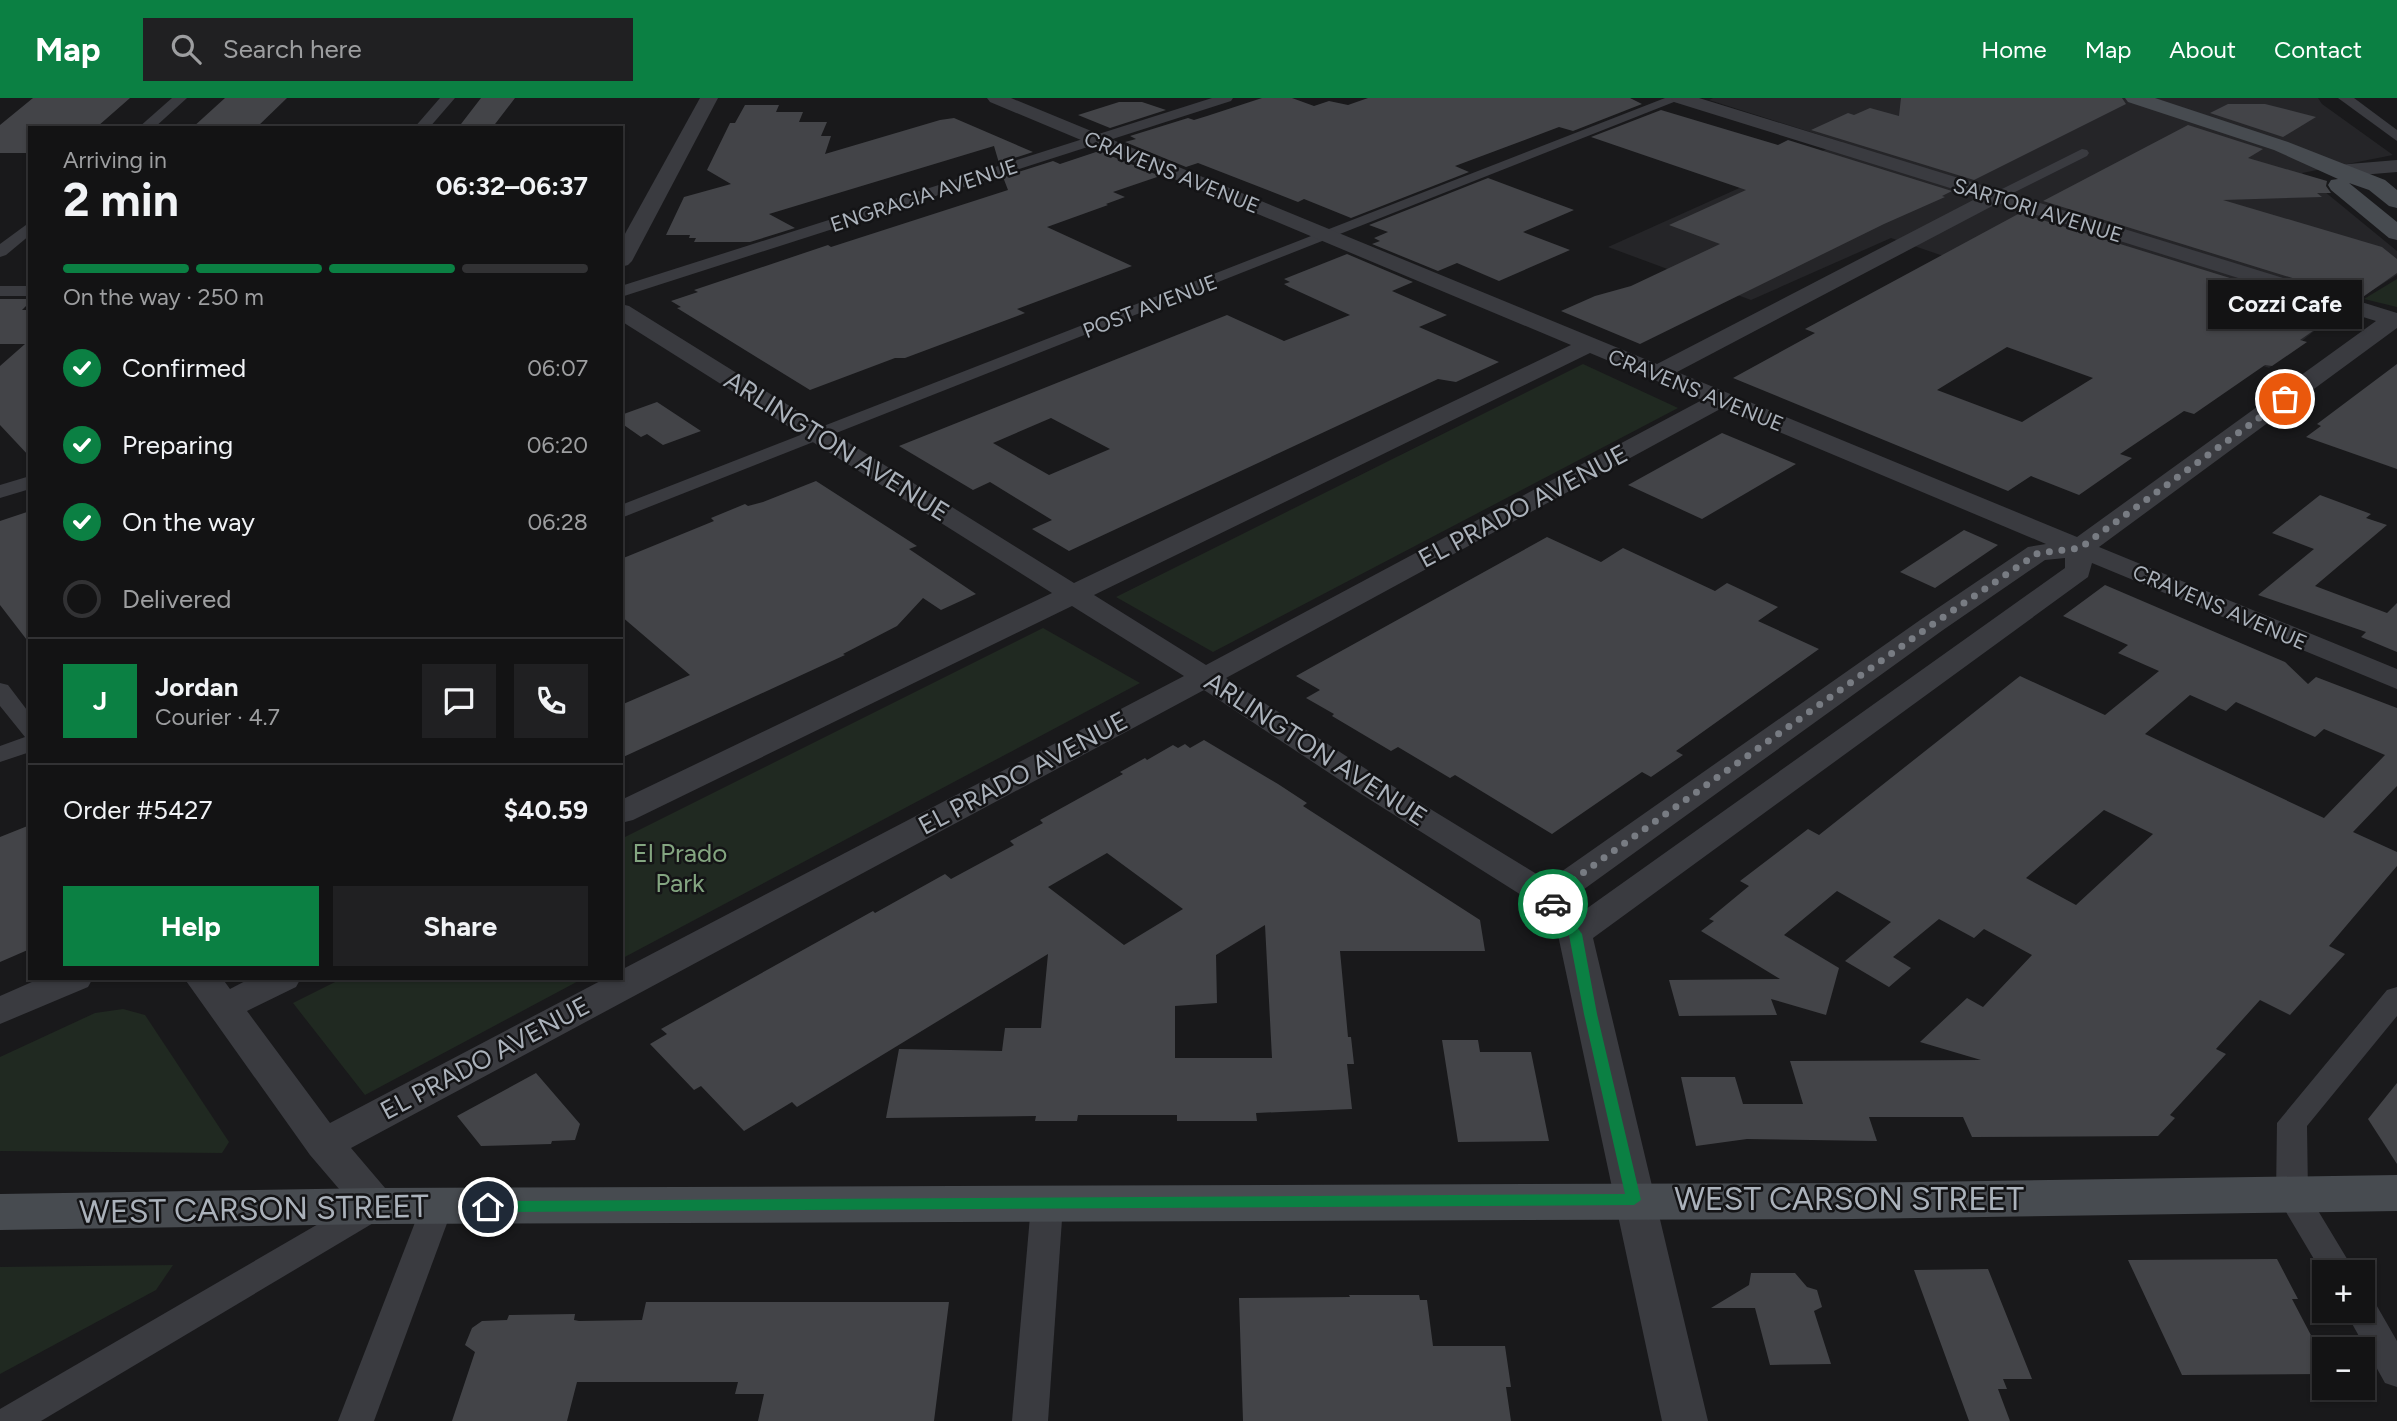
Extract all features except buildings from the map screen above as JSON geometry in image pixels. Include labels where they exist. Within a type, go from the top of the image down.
[{"type":"main road","points":[[2135,98],[2281,146],[2377,185],[2397,201]]},
{"type":"main road","points":[[2337,171],[2339,186],[2397,233]]},
{"type":"main road","name":"WEST CARSON STREET","points":[[0,1212],[377,1206],[1853,1201],[2397,1193]]},
{"type":"street","points":[[147,126],[180,98]]},
{"type":"street","points":[[423,126],[448,98]]},
{"type":"street","points":[[623,257],[709,98]]},
{"type":"street","name":"CRAVENS AVENUE","points":[[996,98],[2397,680]]},
{"type":"street","name":"ENGRACIA AVENUE","points":[[623,291],[1226,98]]},
{"type":"street","name":"SARTORI AVENUE","points":[[1678,98],[2397,320]]},
{"type":"street","name":"POST AVENUE","points":[[623,511],[1678,98]]},
{"type":"street","points":[[2345,98],[2397,137]]},
{"type":"street","points":[[1656,374],[2082,153]]},
{"type":"street","points":[[2337,171],[2394,167]]},
{"type":"street","points":[[0,252],[28,229]]},
{"type":"street","points":[[0,291],[28,291]]},
{"type":"street","name":"ARLINGTON AVENUE","points":[[623,312],[1205,677],[1372,787],[1549,897],[1575,934],[1593,1024],[1685,1421]]},
{"type":"street","points":[[1549,897],[2038,553],[2080,548],[2397,320]]},
{"type":"street","points":[[623,812],[1589,345]]},
{"type":"street","name":"EL PRADO AVENUE","points":[[324,1143],[1205,677],[1720,400]]},
{"type":"street","points":[[0,492],[28,483]]},
{"type":"street","points":[[1575,934],[2078,571],[2080,548]]},
{"type":"street","points":[[0,690],[28,728]]},
{"type":"street","points":[[0,755],[28,744]]},
{"type":"street","points":[[0,1011],[70,980]]},
{"type":"street","points":[[10,1421],[377,1206],[324,1143],[213,993],[274,980]]},
{"type":"street","points":[[2332,1260],[2292,1195],[2292,1123],[2397,997]]},
{"type":"street","points":[[1030,1421],[1047,1205]]},
{"type":"street","points":[[356,1421],[437,1207]]},
{"type":"street","points":[[2369,1323],[2397,1372]]},
{"type":"shaded area","points":[[2318,98],[2322,104],[2393,155],[2302,173],[2397,251],[2397,275],[2340,310],[2269,368],[1891,238],[1751,300],[1608,247],[1842,142],[1709,100]]},
{"type":"green space","points":[[2397,279],[2397,307],[2364,299]]},
{"type":"green space","points":[[1583,364],[1678,408],[1213,652],[1116,597]]},
{"type":"green space","name":"El Prado Park","points":[[1043,628],[1140,683],[623,958],[623,838]]},
{"type":"green space","points":[[339,980],[580,980],[365,1095],[293,1003]]},
{"type":"green space","points":[[123,1009],[145,1015],[229,1142],[222,1153],[0,1151],[0,1057],[95,1013]]},
{"type":"green space","points":[[173,1265],[156,1290],[0,1374],[0,1267]]},
{"type":"way so far","points":[[1553,904],[1549,897],[1933,624],[2038,553],[2080,548],[2285,399]]},
{"type":"place","name":"Cozzi Cafe","points":[[2285,399]]},
{"type":"route","points":[[488,1207],[1634,1200],[1575,934],[1553,904]]}]
